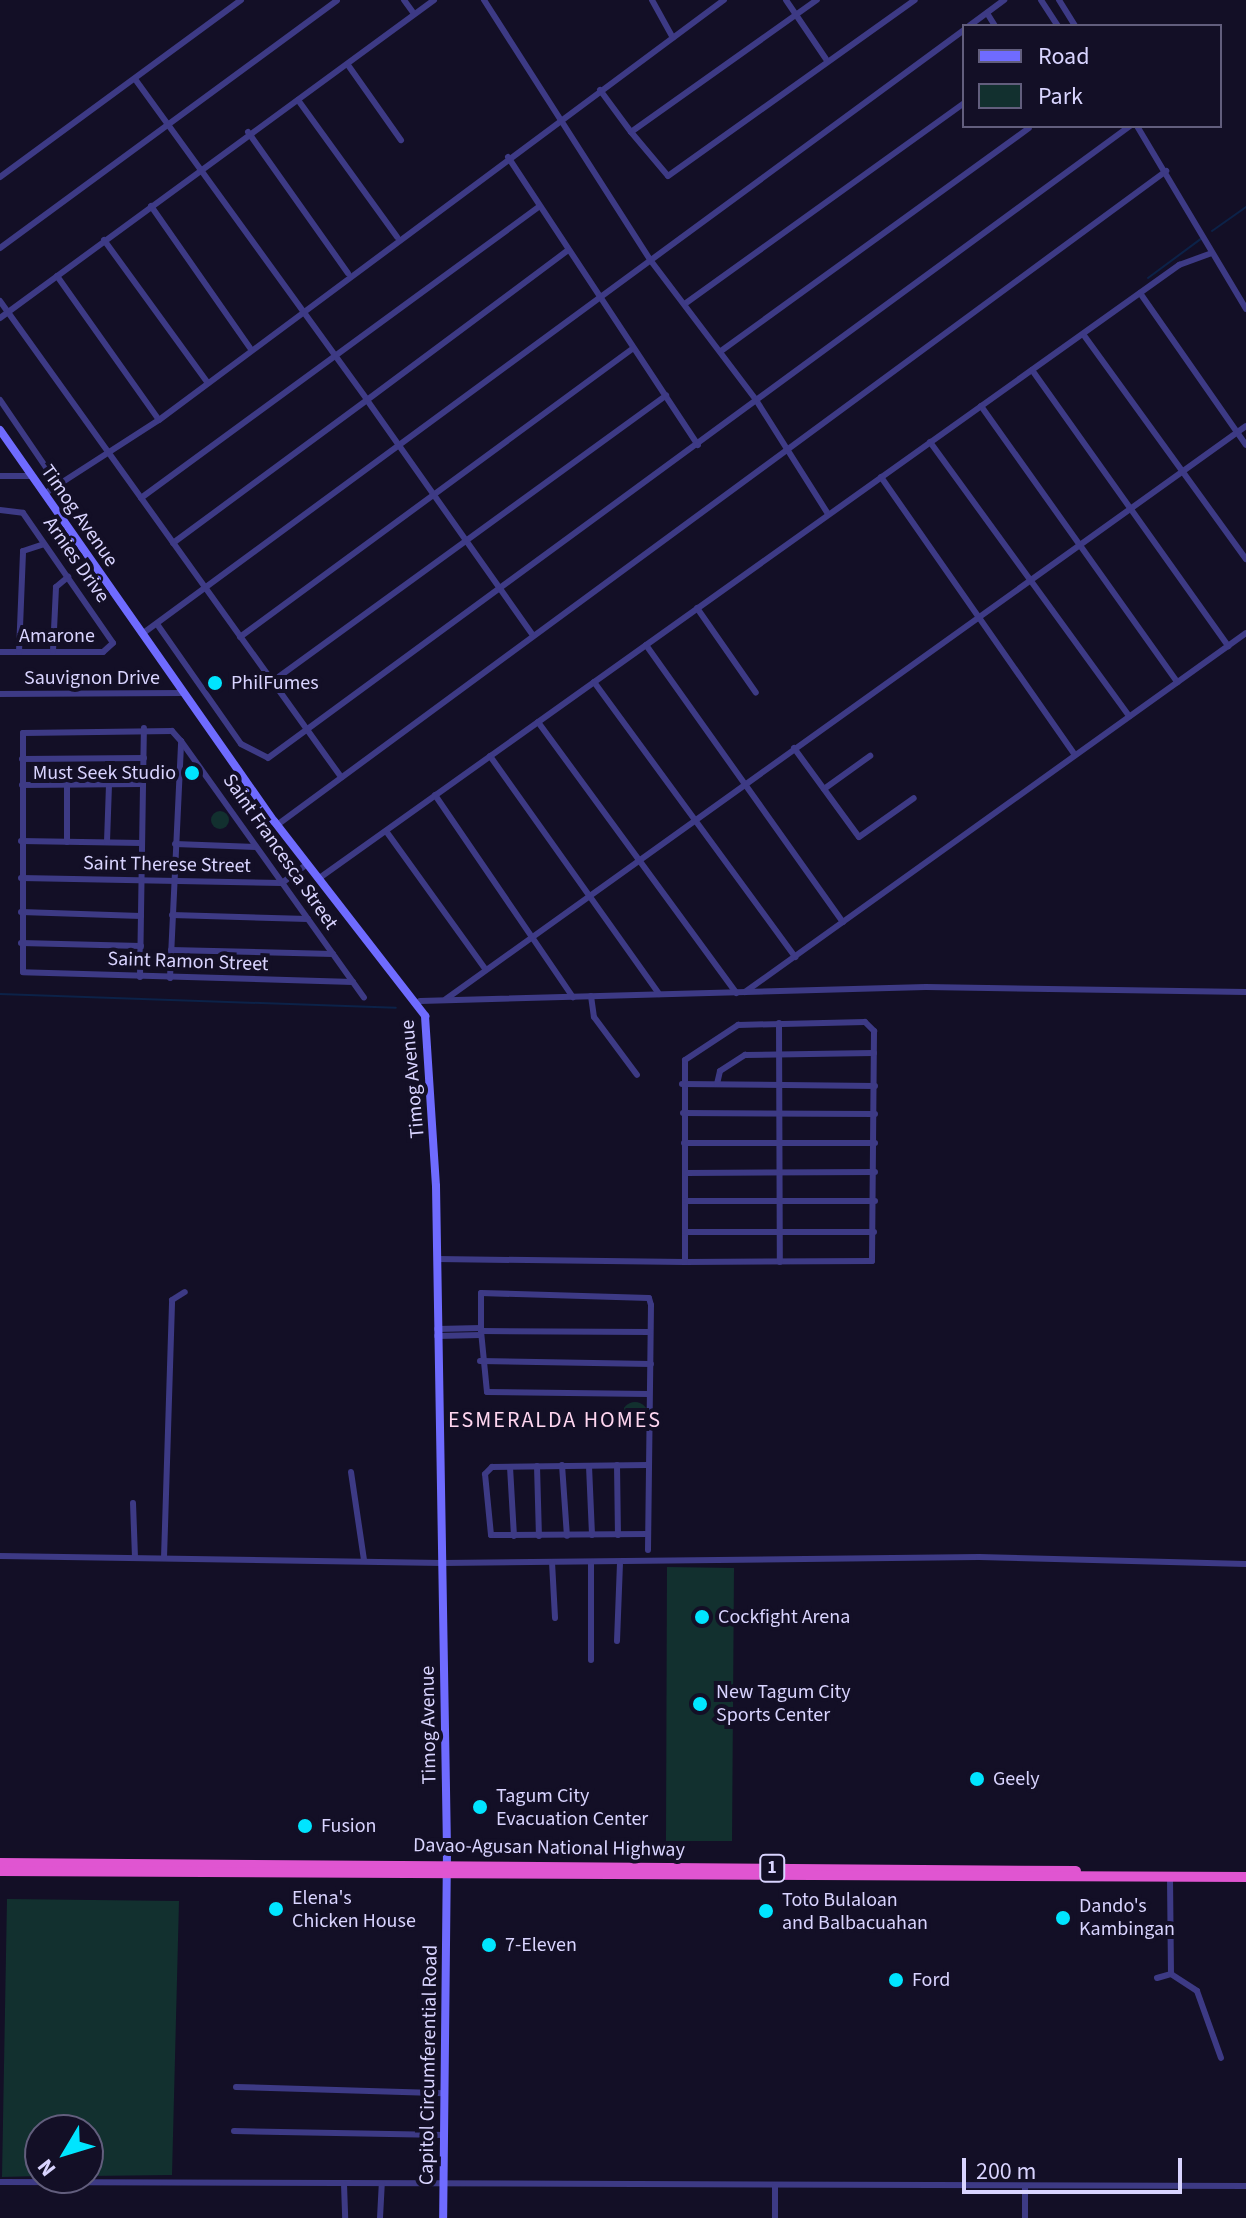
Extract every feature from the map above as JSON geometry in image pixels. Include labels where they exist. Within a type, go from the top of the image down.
[{"type":"highway","name":"Davao-Agusan National Highway","points":[[0,1863],[311,1870]]},
{"type":"highway","name":"Davao-Agusan National Highway","points":[[0,1871],[447,1869],[1246,1877]]},
{"type":"main road","name":"Timog Avenue","points":[[0,430],[372,955],[420,1001],[432,1065],[447,1869]]},
{"type":"main road","name":"Capitol Circumferential Road","points":[[443,2218],[447,1869]]},
{"type":"street","points":[[0,177],[241,0]]},
{"type":"street","points":[[0,248],[337,0]]},
{"type":"street","points":[[404,0],[414,14]]},
{"type":"street","points":[[0,318],[202,171],[248,132],[348,65],[434,0]]},
{"type":"street","points":[[484,0],[651,261],[686,303],[756,400],[785,453],[828,514]]},
{"type":"street","points":[[652,0],[673,38]]},
{"type":"street","points":[[44,494],[159,420],[348,273],[723,0]]},
{"type":"street","points":[[786,0],[826,59],[832,63],[915,0]]},
{"type":"street","points":[[631,132],[817,0]]},
{"type":"street","points":[[972,24],[1004,0]]},
{"type":"street","points":[[1041,0],[1057,24]]},
{"type":"street","points":[[1059,0],[1074,24]]},
{"type":"street","points":[[987,13],[994,24]]},
{"type":"street","points":[[142,634],[962,31]]},
{"type":"street","points":[[600,90],[668,176],[826,59]]},
{"type":"street","points":[[348,65],[401,140]]},
{"type":"street","points":[[135,79],[532,634]]},
{"type":"street","points":[[298,100],[397,237]]},
{"type":"street","points":[[686,303],[962,104]]},
{"type":"street","points":[[721,351],[1029,128]]},
{"type":"street","points":[[157,624],[254,756],[268,758],[1127,128]]},
{"type":"street","points":[[1138,128],[1246,309]]},
{"type":"street","points":[[248,132],[348,273]]},
{"type":"street","points":[[508,157],[538,207],[698,445]]},
{"type":"street","points":[[277,825],[532,634],[785,453],[1166,171]]},
{"type":"street","points":[[151,206],[250,348]]},
{"type":"street","points":[[141,498],[538,207]]},
{"type":"street","points":[[104,240],[208,383]]},
{"type":"street","points":[[173,543],[568,250]]},
{"type":"street","points":[[317,880],[1140,293],[1212,253]]},
{"type":"street","points":[[57,276],[159,420]]},
{"type":"street","points":[[1140,293],[1246,445]]},
{"type":"street","points":[[0,301],[341,777]]},
{"type":"street","points":[[1083,334],[1246,559]]},
{"type":"street","points":[[240,637],[633,348]]},
{"type":"street","points":[[1032,370],[1228,646]]},
{"type":"street","points":[[273,681],[666,395]]},
{"type":"street","points":[[0,400],[58,485]]},
{"type":"street","points":[[981,406],[1177,682]]},
{"type":"street","points":[[446,999],[978,615],[1246,426]]},
{"type":"street","points":[[930,442],[1129,716]]},
{"type":"street","points":[[0,476],[32,476]]},
{"type":"street","points":[[881,477],[1075,755]]},
{"type":"street","name":"Arnies Drive","points":[[0,510],[20,510],[68,577],[112,647]]},
{"type":"street","points":[[19,652],[23,551],[44,544]]},
{"type":"street","points":[[53,651],[56,587],[68,577]]},
{"type":"street","points":[[697,608],[756,693]]},
{"type":"street","points":[[740,993],[795,957],[1246,633]]},
{"type":"street","points":[[646,645],[843,922]]},
{"type":"street","name":"Amarone","points":[[0,652],[112,647]]},
{"type":"street","points":[[594,682],[795,957]]},
{"type":"street","name":"Sauvignon Drive","points":[[0,694],[184,693]]},
{"type":"street","points":[[538,722],[740,993]]},
{"type":"street","points":[[140,977],[141,946],[144,728],[27,729],[22,759],[21,943],[141,946]]},
{"type":"street","name":"Saint Francesca Street","points":[[144,728],[167,728],[181,741],[364,998]]},
{"type":"street","points":[[170,978],[181,741]]},
{"type":"street","points":[[794,748],[859,837],[914,798]]},
{"type":"street","points":[[490,756],[592,894],[659,994]]},
{"type":"street","points":[[824,789],[870,756]]},
{"type":"street","points":[[22,759],[144,758]]},
{"type":"street","points":[[22,785],[143,784]]},
{"type":"street","points":[[67,785],[67,842]]},
{"type":"street","points":[[107,842],[109,785]]},
{"type":"street","points":[[435,795],[535,934],[573,997]]},
{"type":"street","points":[[386,831],[486,970]]},
{"type":"street","points":[[21,841],[142,843]]},
{"type":"street","points":[[175,844],[256,847]]},
{"type":"street","points":[[282,883],[306,865]]},
{"type":"street","name":"Saint Therese Street","points":[[21,878],[282,883]]},
{"type":"street","points":[[21,912],[141,916]]},
{"type":"street","points":[[172,915],[308,919]]},
{"type":"street","name":"Saint Ramon Street","points":[[21,943],[23,972],[353,982]]},
{"type":"street","points":[[171,950],[333,954]]},
{"type":"street","points":[[420,1001],[740,993],[1246,992]]},
{"type":"street","points":[[591,996],[592,1008],[637,1075]]},
{"type":"street","points":[[437,1259],[685,1262],[870,1262],[875,1201],[875,1086],[869,1023],[779,1023],[723,1032],[685,1060],[682,1084],[686,1173],[685,1262]]},
{"type":"street","points":[[779,1023],[780,1262]]},
{"type":"street","points":[[717,1084],[719,1073],[739,1057],[874,1053]]},
{"type":"street","points":[[682,1084],[875,1086]]},
{"type":"street","points":[[683,1113],[875,1114]]},
{"type":"street","points":[[684,1143],[875,1143]]},
{"type":"street","points":[[686,1173],[779,1170],[875,1172]]},
{"type":"street","points":[[686,1201],[875,1201]]},
{"type":"street","points":[[685,1232],[874,1232]]},
{"type":"street","points":[[648,1550],[651,1364],[644,1296],[489,1288],[481,1293],[480,1361],[487,1392],[649,1394]]},
{"type":"street","points":[[164,1558],[172,1300],[185,1292]]},
{"type":"street","points":[[437,1332],[650,1332]]},
{"type":"street","points":[[480,1361],[651,1364]]},
{"type":"street","points":[[648,1465],[562,1465],[486,1471],[487,1529],[514,1536],[648,1534]]},
{"type":"street","points":[[562,1465],[567,1536]]},
{"type":"street","points":[[617,1465],[618,1535]]},
{"type":"street","points":[[537,1466],[539,1536]]},
{"type":"street","points":[[589,1466],[592,1535]]},
{"type":"street","points":[[510,1467],[514,1536]]},
{"type":"street","points":[[351,1472],[364,1560]]},
{"type":"street","points":[[133,1503],[135,1558]]},
{"type":"street","points":[[0,1556],[442,1563],[979,1557],[1246,1564]]},
{"type":"street","points":[[552,1562],[555,1618]]},
{"type":"street","points":[[591,1562],[591,1660]]},
{"type":"street","points":[[617,1641],[620,1562]]},
{"type":"street","points":[[1170,1876],[1171,1974]]},
{"type":"street","points":[[1157,1978],[1171,1974],[1197,1991],[1221,2058]]},
{"type":"street","points":[[236,2087],[444,2093]]},
{"type":"street","points":[[234,2131],[444,2135]]},
{"type":"street","points":[[0,2182],[1025,2188],[1246,2186]]},
{"type":"street","points":[[344,2184],[345,2218]]},
{"type":"street","points":[[380,2218],[382,2184]]},
{"type":"street","points":[[775,2186],[775,2218]]},
{"type":"street","points":[[1025,2188],[1025,2218]]},
{"type":"green space","points":[[220,811],[229,820],[220,829],[211,820]]},
{"type":"green space","points":[[635,1402],[644,1406],[648,1415],[644,1424],[635,1428],[626,1424],[622,1415],[626,1406]]},
{"type":"green space","name":"New Tagum City Sports Center","points":[[667,1567],[734,1568],[732,1841],[666,1841]]},
{"type":"green space","points":[[7,1899],[179,1901],[172,2175],[104,2176],[104,2114],[24,2114],[24,2176],[2,2177]]},
{"type":"waterway","points":[[1212,231],[1246,207]]},
{"type":"waterway","points":[[1148,278],[1202,238]]},
{"type":"waterway","points":[[0,994],[396,1008]]},
{"type":"place","name":"PhilFumes","points":[[215,683]]},
{"type":"place","name":"Must Seek Studio","points":[[192,773]]},
{"type":"place","name":"Cockfight Arena","points":[[702,1617]]},
{"type":"place","name":"New Tagum City Sports Center","points":[[700,1704]]},
{"type":"place","name":"Geely","points":[[977,1779]]},
{"type":"place","name":"Tagum City Evacuation Center","points":[[480,1807]]},
{"type":"place","name":"Fusion","points":[[305,1826]]},
{"type":"place","name":"Elena's Chicken House","points":[[276,1909]]},
{"type":"place","name":"Toto Bulaloan and Balbacuahan","points":[[766,1911]]},
{"type":"place","name":"Dando's Kambingan","points":[[1063,1918]]},
{"type":"place","name":"7-Eleven","points":[[489,1945]]},
{"type":"place","name":"Ford","points":[[896,1980]]},
{"type":"district","name":"ESMERALDA HOMES","points":[[555,1421]]}]
